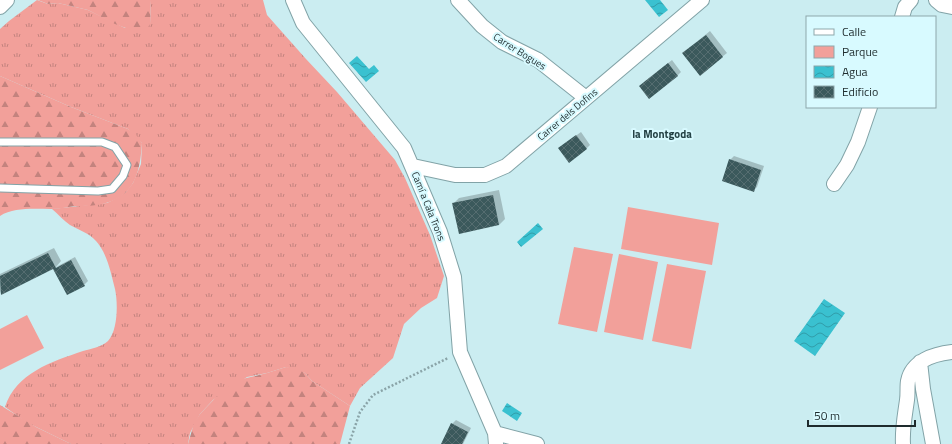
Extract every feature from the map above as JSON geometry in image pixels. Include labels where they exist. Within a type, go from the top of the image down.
[{"type":"street","points":[[0,7],[7,0]]},
{"type":"street","name":"Camí a Cala Trons","points":[[293,0],[303,23],[404,148],[413,166],[440,232],[454,277],[460,352],[495,438]]},
{"type":"street","name":"Carrer Bogues","points":[[458,0],[482,26],[502,42],[538,60],[586,98]]},
{"type":"street","name":"Carrer dels Dofins","points":[[413,166],[455,175],[485,174],[506,166],[702,0]]},
{"type":"street","points":[[902,16],[905,7],[911,0]]},
{"type":"street","points":[[936,0],[942,5],[952,7]]},
{"type":"street","points":[[834,184],[847,165],[858,142],[870,108]]},
{"type":"street","points":[[903,444],[908,380],[915,367],[920,362],[938,354],[952,352]]},
{"type":"street","points":[[920,362],[923,389],[933,444]]},
{"type":"street","points":[[495,438],[537,444]]},
{"type":"lane","points":[[0,142],[102,142],[115,147],[127,165],[123,176],[112,189],[98,191],[0,188]]},
{"type":"path","points":[[349,444],[360,412],[373,395],[460,352]]},
{"type":"green space","points":[[37,0],[48,4],[58,3],[88,10],[125,28],[150,24],[151,0],[263,0],[267,15],[337,92],[395,160],[405,178],[430,235],[444,276],[437,298],[421,308],[404,324],[393,358],[360,388],[350,406],[312,381],[305,373],[286,367],[247,377],[213,400],[200,414],[190,433],[188,444],[71,444],[26,422],[5,407],[10,395],[17,385],[36,370],[83,351],[103,345],[111,336],[114,330],[117,309],[115,289],[106,257],[100,246],[93,238],[70,225],[52,209],[107,203],[117,198],[126,192],[133,183],[141,164],[142,143],[128,129],[71,107],[0,76],[0,29]]},
{"type":"green space","points":[[38,0],[151,0],[150,24],[144,33],[134,31],[115,24],[88,10],[58,3],[48,4]]},
{"type":"green space","points":[[0,76],[71,107],[128,129],[136,135],[142,143],[140,163],[138,172],[130,188],[116,199],[102,204],[54,209],[18,210],[11,211],[0,216]]},
{"type":"green space","points":[[628,207],[719,223],[712,265],[621,249]]},
{"type":"green space","points":[[574,247],[613,254],[597,332],[558,324]]},
{"type":"green space","points":[[619,254],[658,262],[643,340],[604,332]]},
{"type":"green space","points":[[667,264],[706,271],[691,349],[652,341]]},
{"type":"green space","points":[[27,315],[44,348],[0,370],[0,329]]},
{"type":"green space","points":[[286,367],[296,368],[305,373],[312,381],[350,406],[340,444],[188,444],[194,423],[200,414],[221,392],[238,380]]},
{"type":"green space","points":[[0,405],[36,427],[71,444],[0,444]]},
{"type":"water","points":[[645,0],[660,0],[668,10],[659,17]]},
{"type":"water","points":[[357,56],[369,69],[374,65],[379,71],[366,82],[349,63]]},
{"type":"water","points":[[538,223],[543,229],[521,247],[517,242]]},
{"type":"water","points":[[824,299],[845,313],[815,356],[794,341]]},
{"type":"water","points":[[507,403],[522,413],[517,421],[502,411]]},
{"type":"building","points":[[706,35],[723,57],[700,76],[682,53]]},
{"type":"building","points":[[668,63],[678,76],[649,99],[639,86]]},
{"type":"building","points":[[576,135],[587,149],[569,163],[558,148]]},
{"type":"building","points":[[729,159],[761,170],[754,192],[722,181]]},
{"type":"building","points":[[493,195],[499,225],[459,234],[452,203]]},
{"type":"building","points":[[48,253],[56,268],[71,260],[85,286],[67,295],[53,269],[1,295],[0,276]]},
{"type":"building","points":[[451,423],[468,432],[462,444],[441,444]]},
{"type":"district","name":"la Montgoda","points":[[662,134]]}]
